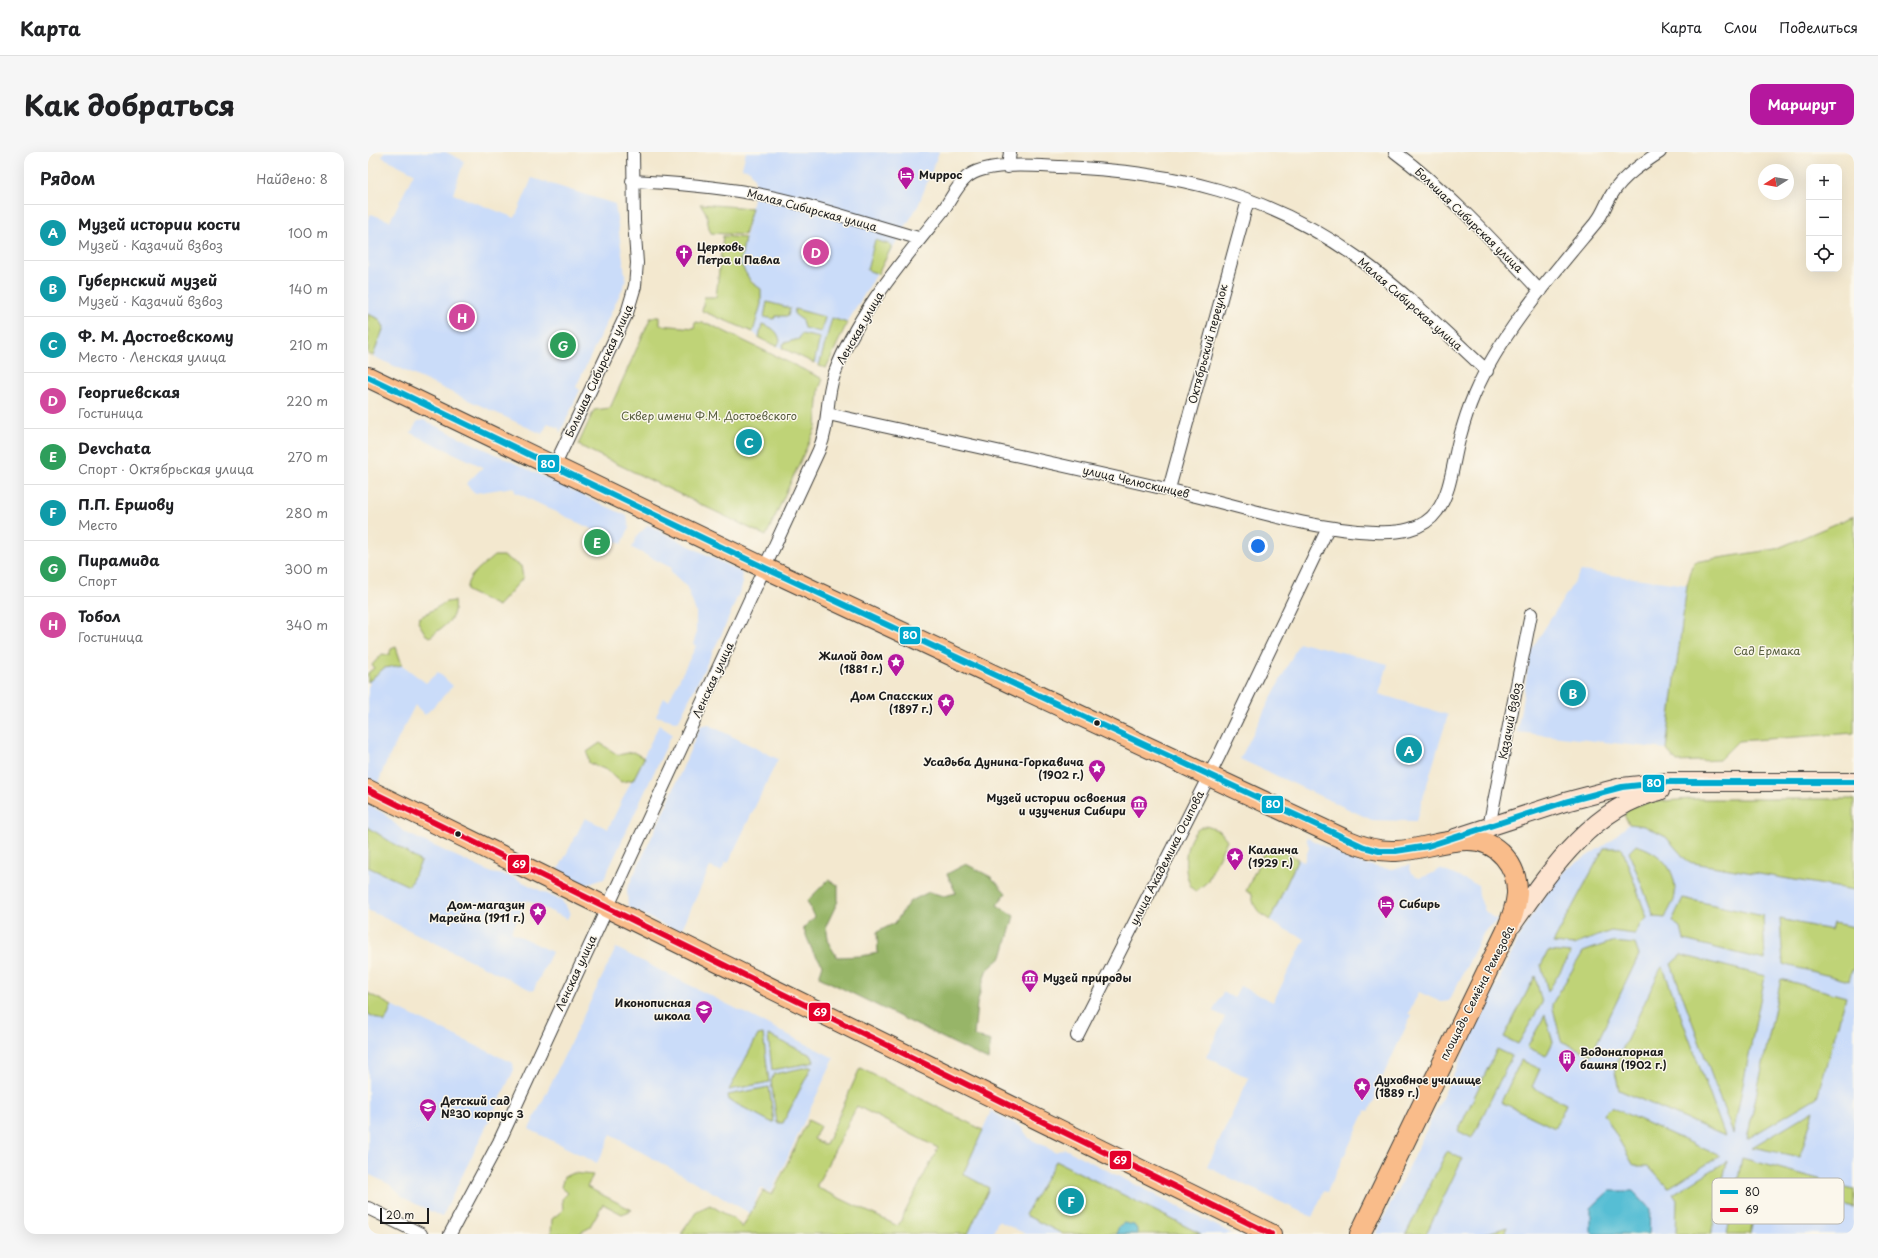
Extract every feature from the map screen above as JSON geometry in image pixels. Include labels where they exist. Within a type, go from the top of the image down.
[{"type":"main road","points":[[368,377],[765,568],[1209,777],[1364,847],[1380,851],[1396,851],[1441,843],[1470,840],[1478,841],[1498,850],[1506,858],[1516,881],[1517,894],[1515,909],[1506,932]]},
{"type":"main road","name":"площадь Семёна Ремезова","points":[[1360,1234],[1506,932],[1554,867],[1595,824],[1612,811],[1635,798],[1654,792],[1718,781]]},
{"type":"main road","points":[[1441,843],[1565,802],[1616,788],[1668,782],[1854,782]]},
{"type":"main road","points":[[368,790],[1271,1234]]},
{"type":"street","name":"Большая Сибирская улица","points":[[554,467],[628,313],[636,286],[637,263],[632,181],[633,152]]},
{"type":"street","points":[[1008,167],[1010,152]]},
{"type":"street","name":"Большая Сибирская улица","points":[[1395,152],[1422,174],[1475,224],[1540,291]]},
{"type":"street","points":[[1487,371],[1498,351],[1540,291],[1604,213],[1612,194],[1618,186],[1636,169],[1660,152]]},
{"type":"street","name":"Малая Сибирская улица","points":[[1008,167],[1085,168],[1155,175],[1212,187],[1286,215],[1320,233],[1362,261],[1398,291],[1487,371]]},
{"type":"street","name":"Ленская улица","points":[[450,1234],[499,1142],[825,437],[830,387],[840,361],[865,315],[890,276],[918,238],[946,206],[965,178],[980,170],[1008,167]]},
{"type":"street","name":"Малая Сибирская улица","points":[[632,181],[693,184],[752,193],[798,204],[918,238]]},
{"type":"street","name":"Октябрьский переулок","points":[[1169,489],[1248,200]]},
{"type":"street","name":"улица Челюскинцев","points":[[828,414],[1169,489],[1328,528],[1376,532],[1402,531],[1414,529],[1425,523],[1438,510],[1445,495],[1466,414],[1487,371]]},
{"type":"street","name":"улица Академика Осипова","points":[[1077,1036],[1209,777],[1328,528]]},
{"type":"street","name":"Казачий взвоз","points":[[1490,827],[1531,614]]},
{"type":"street","points":[[368,1208],[421,1234]]},
{"type":"shaded area","points":[[384,152],[446,152],[464,161],[453,194],[515,218],[532,178],[615,204],[626,281],[576,387],[580,390],[560,433],[559,428],[548,423],[542,434],[368,354],[368,219],[371,214],[390,221],[414,173],[382,157]]},
{"type":"shaded area","points":[[746,152],[939,152],[918,206],[847,323],[826,368],[759,338],[753,332],[761,304],[754,283],[746,276],[740,263],[756,183],[750,170],[742,168]]},
{"type":"shaded area","points":[[423,420],[627,516],[629,528],[622,544],[515,492],[514,487],[475,493],[466,484],[483,467],[411,433],[417,422]]},
{"type":"shaded area","points":[[648,525],[741,572],[743,583],[724,629],[678,722],[656,716],[664,698],[669,700],[696,646],[693,644],[696,635],[696,612],[687,587],[670,571],[672,568],[632,548],[637,536]]},
{"type":"shaded area","points":[[1581,571],[1687,585],[1666,749],[1517,732],[1531,650]]},
{"type":"shaded area","points":[[1299,643],[1304,645],[1305,643],[1388,664],[1379,694],[1448,715],[1416,821],[1372,820],[1240,759]]},
{"type":"shaded area","points":[[402,665],[426,683],[438,672],[453,686],[425,715],[415,705],[384,767],[378,784],[368,778],[368,687],[370,683],[368,682],[384,668]]},
{"type":"shaded area","points":[[659,725],[672,734],[604,879],[584,885],[557,872],[585,818],[608,829]]},
{"type":"shaded area","points":[[709,725],[778,759],[728,863],[726,862],[721,871],[710,867],[680,933],[628,907],[627,889],[665,809],[701,726]]},
{"type":"shaded area","points":[[368,805],[382,812],[404,832],[492,873],[510,876],[562,901],[570,913],[567,919],[527,900],[511,932],[552,952],[533,991],[368,910]]},
{"type":"shaded area","points":[[1629,824],[1644,826],[1666,837],[1688,862],[1854,890],[1854,1234],[1376,1234],[1524,928],[1545,895],[1567,869],[1606,844]]},
{"type":"shaded area","points":[[1306,837],[1353,861],[1381,868],[1392,869],[1410,865],[1409,869],[1411,873],[1419,878],[1440,869],[1478,885],[1479,896],[1485,911],[1494,919],[1499,919],[1484,932],[1449,1001],[1441,1002],[1419,992],[1408,1014],[1411,1016],[1374,1095],[1376,1096],[1369,1111],[1366,1110],[1327,1192],[1324,1191],[1312,1217],[1207,1167],[1249,1078],[1206,1057],[1225,1017],[1213,1011],[1223,992],[1234,998],[1240,986],[1273,1002],[1305,939],[1278,926],[1270,920],[1298,859],[1304,862],[1309,848]]},
{"type":"shaded area","points":[[616,948],[834,1058],[771,1193],[761,1188],[750,1213],[611,1135],[597,1163],[529,1129]]},
{"type":"shaded area","name":"Детский сад №30 корпус 3","points":[[392,1006],[513,1063],[514,1070],[442,1217],[404,1198],[389,1184],[368,1174],[368,1014],[385,1021]]},
{"type":"shaded area","points":[[991,1111],[1021,1127],[1029,1138],[1055,1152],[1065,1149],[1233,1234],[1026,1234],[998,1221],[992,1234],[968,1234],[989,1188],[963,1174]]},
{"type":"green space","points":[[700,204],[752,208],[744,235],[711,233],[706,212]]},
{"type":"green space","points":[[723,236],[745,238],[740,263],[751,282],[761,289],[761,304],[753,332],[702,311],[704,297],[716,297]]},
{"type":"green space","points":[[875,240],[891,245],[891,248],[878,274],[867,270]]},
{"type":"green space","points":[[767,302],[790,308],[788,316],[776,316],[774,319],[764,317]]},
{"type":"green space","points":[[795,309],[825,317],[821,332],[804,328],[802,320],[794,314]]},
{"type":"green space","points":[[368,314],[379,319],[384,327],[373,356],[368,354]]},
{"type":"green space","name":"Сквер имени Ф.М. Достоевского","points":[[651,317],[660,317],[660,325],[694,328],[695,322],[709,324],[823,379],[819,389],[816,427],[766,536],[578,445],[594,410],[610,408]]},
{"type":"green space","points":[[832,318],[847,323],[826,368],[819,366]]},
{"type":"green space","points":[[762,324],[772,328],[776,332],[780,341],[777,346],[759,338]]},
{"type":"green space","points":[[801,334],[820,338],[814,363],[782,348],[784,343],[799,339]]},
{"type":"green space","name":"Сад Ермака","points":[[1854,516],[1854,733],[1738,741],[1719,760],[1677,762],[1666,749],[1687,585],[1694,562],[1776,549]]},
{"type":"green space","points":[[494,556],[503,556],[521,566],[523,578],[498,606],[467,591],[467,586],[472,576]]},
{"type":"green space","points":[[454,601],[453,613],[445,626],[430,637],[426,635],[418,622],[419,618],[446,602]]},
{"type":"green space","points":[[396,647],[402,665],[384,668],[368,682],[368,673],[374,668],[372,665],[382,654],[389,655],[391,649]]},
{"type":"green space","points":[[600,743],[618,755],[633,752],[644,758],[633,780],[621,782],[607,770],[589,763],[587,752]]},
{"type":"green space","points":[[1691,799],[1854,799],[1854,890],[1688,862],[1666,837],[1644,826],[1629,824],[1624,815],[1630,807],[1651,802]]},
{"type":"green space","points":[[1206,826],[1220,831],[1227,840],[1207,882],[1195,892],[1188,879],[1186,871],[1186,854],[1191,838],[1195,832]]},
{"type":"green space","points":[[368,827],[421,862],[409,886],[368,867]]},
{"type":"green space","points":[[1636,845],[1645,848],[1659,857],[1670,870],[1673,877],[1675,895],[1665,918],[1654,917],[1629,852]]},
{"type":"green space","points":[[1604,848],[1622,848],[1647,918],[1640,925],[1635,934],[1611,931],[1574,945],[1553,943]]},
{"type":"green space","points":[[1278,849],[1298,859],[1270,920],[1257,910],[1252,894],[1246,891],[1264,852]]},
{"type":"green space","points":[[966,864],[991,877],[1006,893],[997,905],[1014,916],[1002,957],[986,971],[977,1004],[974,1036],[991,1041],[988,1060],[819,977],[823,965],[813,952],[803,928],[815,917],[807,901],[828,880],[838,885],[838,901],[826,926],[829,944],[837,957],[861,956],[878,953],[877,932],[895,923],[909,902],[929,892],[944,896],[956,893],[947,874]]},
{"type":"green space","points":[[1683,898],[1763,916],[1765,960],[1684,940],[1681,928],[1672,921]]},
{"type":"green space","points":[[1780,919],[1831,930],[1833,923],[1854,927],[1854,970],[1852,970],[1849,981],[1783,964]]},
{"type":"green space","points":[[1611,942],[1635,944],[1639,955],[1591,1055],[1561,1041],[1552,1004],[1583,952]]},
{"type":"green space","points":[[1548,951],[1571,953],[1548,992],[1541,965]]},
{"type":"green space","points":[[1681,955],[1765,976],[1733,1134],[1671,964]]},
{"type":"green space","points":[[1663,967],[1725,1136],[1619,1090],[1614,1067],[1661,968]]},
{"type":"green space","points":[[1535,976],[1542,1003],[1518,1044],[1504,1037]]},
{"type":"green space","points":[[1781,979],[1846,997],[1817,1097],[1747,1139]]},
{"type":"green space","points":[[368,993],[392,1006],[385,1022],[368,1014]]},
{"type":"green space","points":[[1545,1015],[1553,1042],[1546,1056],[1527,1047]]},
{"type":"green space","points":[[763,1034],[769,1082],[729,1090],[758,1035]]},
{"type":"green space","points":[[768,1035],[811,1055],[814,1061],[811,1063],[772,1070]]},
{"type":"green space","points":[[1497,1049],[1512,1056],[1472,1138],[1458,1131]]},
{"type":"green space","points":[[1521,1060],[1540,1069],[1532,1087],[1566,1104],[1555,1128],[1501,1102]]},
{"type":"green space","points":[[812,1066],[783,1123],[777,1123],[771,1081],[774,1074]]},
{"type":"green space","points":[[860,1068],[983,1130],[963,1174],[989,1188],[968,1234],[681,1234],[697,1211],[710,1205],[737,1221],[742,1228],[763,1191],[772,1195],[808,1120],[820,1126],[814,1139],[826,1145]],"holes":[[[857,1106],[938,1148],[898,1226],[816,1187]]]},
{"type":"green space","points":[[769,1087],[774,1122],[771,1122],[729,1100],[728,1095]]},
{"type":"green space","points":[[1611,1107],[1720,1156],[1668,1188],[1648,1166],[1634,1166],[1604,1114]]},
{"type":"green space","points":[[1814,1110],[1800,1157],[1752,1147]]},
{"type":"green space","points":[[1447,1151],[1462,1159],[1426,1234],[1406,1234]]},
{"type":"green space","points":[[1742,1158],[1815,1178],[1738,1178]]},
{"type":"green space","points":[[1056,1161],[1201,1234],[1063,1234],[1025,1215]]},
{"type":"green space","points":[[1727,1161],[1723,1178],[1712,1178],[1713,1224],[1711,1234],[1676,1234],[1677,1200],[1673,1194]]},
{"type":"green space","points":[[573,1173],[593,1175],[587,1187],[632,1210],[622,1214],[603,1204],[589,1228],[580,1234],[551,1234],[552,1219],[563,1210],[562,1199],[568,1193],[561,1187],[564,1177]]},
{"type":"green space","points":[[1844,1187],[1854,1189],[1854,1208],[1844,1206]]},
{"type":"green space","points":[[1729,1224],[1752,1224],[1750,1234],[1727,1234]]},
{"type":"green space","points":[[1507,1227],[1504,1234],[1485,1234]]},
{"type":"water","points":[[1609,1191],[1633,1191],[1650,1209],[1649,1234],[1593,1234],[1591,1232],[1591,1208]]},
{"type":"water","points":[[1124,1223],[1134,1225],[1137,1229],[1137,1234],[1116,1234],[1119,1226]]},
{"type":"transit line","name":"80","points":[[368,377],[765,568],[1364,847],[1379,851],[1396,851],[1428,846],[1565,802],[1622,787],[1668,782],[1854,782]]},
{"type":"transit line","name":"69","points":[[368,790],[1271,1234]]},
{"type":"place","name":"Миррос","points":[[906,190]]},
{"type":"place","name":"Георгиевская","points":[[816,252]]},
{"type":"place","name":"Церковь Петра и Павла","points":[[684,268]]},
{"type":"place","name":"Тобол","points":[[462,317]]},
{"type":"place","name":"Пирамида","points":[[563,345]]},
{"type":"place","name":"Ф. М. Достоевскому","points":[[749,442]]},
{"type":"place","name":"Devchata","points":[[597,542]]},
{"type":"place","name":"Жилой дом (1881 г.)","points":[[896,677]]},
{"type":"place","name":"Губернский музей","points":[[1573,693]]},
{"type":"place","name":"Дом Спасских (1897 г.)","points":[[946,717]]},
{"type":"place","name":"Музей истории кости","points":[[1409,750]]},
{"type":"place","name":"Усадьба Дунина-Горкавича (1902 г.)","points":[[1097,783]]},
{"type":"place","name":"Музей истории освоения и изучения Сибири","points":[[1139,819]]},
{"type":"place","name":"Каланча (1929 г.)","points":[[1235,871]]},
{"type":"place","name":"Сибирь","points":[[1386,919]]},
{"type":"place","name":"Дом-магазин Марейна (1911 г.)","points":[[538,926]]},
{"type":"place","name":"Музей природы","points":[[1030,993]]},
{"type":"place","name":"Иконописная школа","points":[[704,1024]]},
{"type":"place","name":"Водонапорная башня (1902 г.)","points":[[1567,1073]]},
{"type":"place","name":"Духовное училище (1889 г.)","points":[[1362,1101]]},
{"type":"place","name":"Детский сад №30 корпус 3","points":[[428,1122]]},
{"type":"place","name":"П.П. Ершову","points":[[1071,1201]]}]
